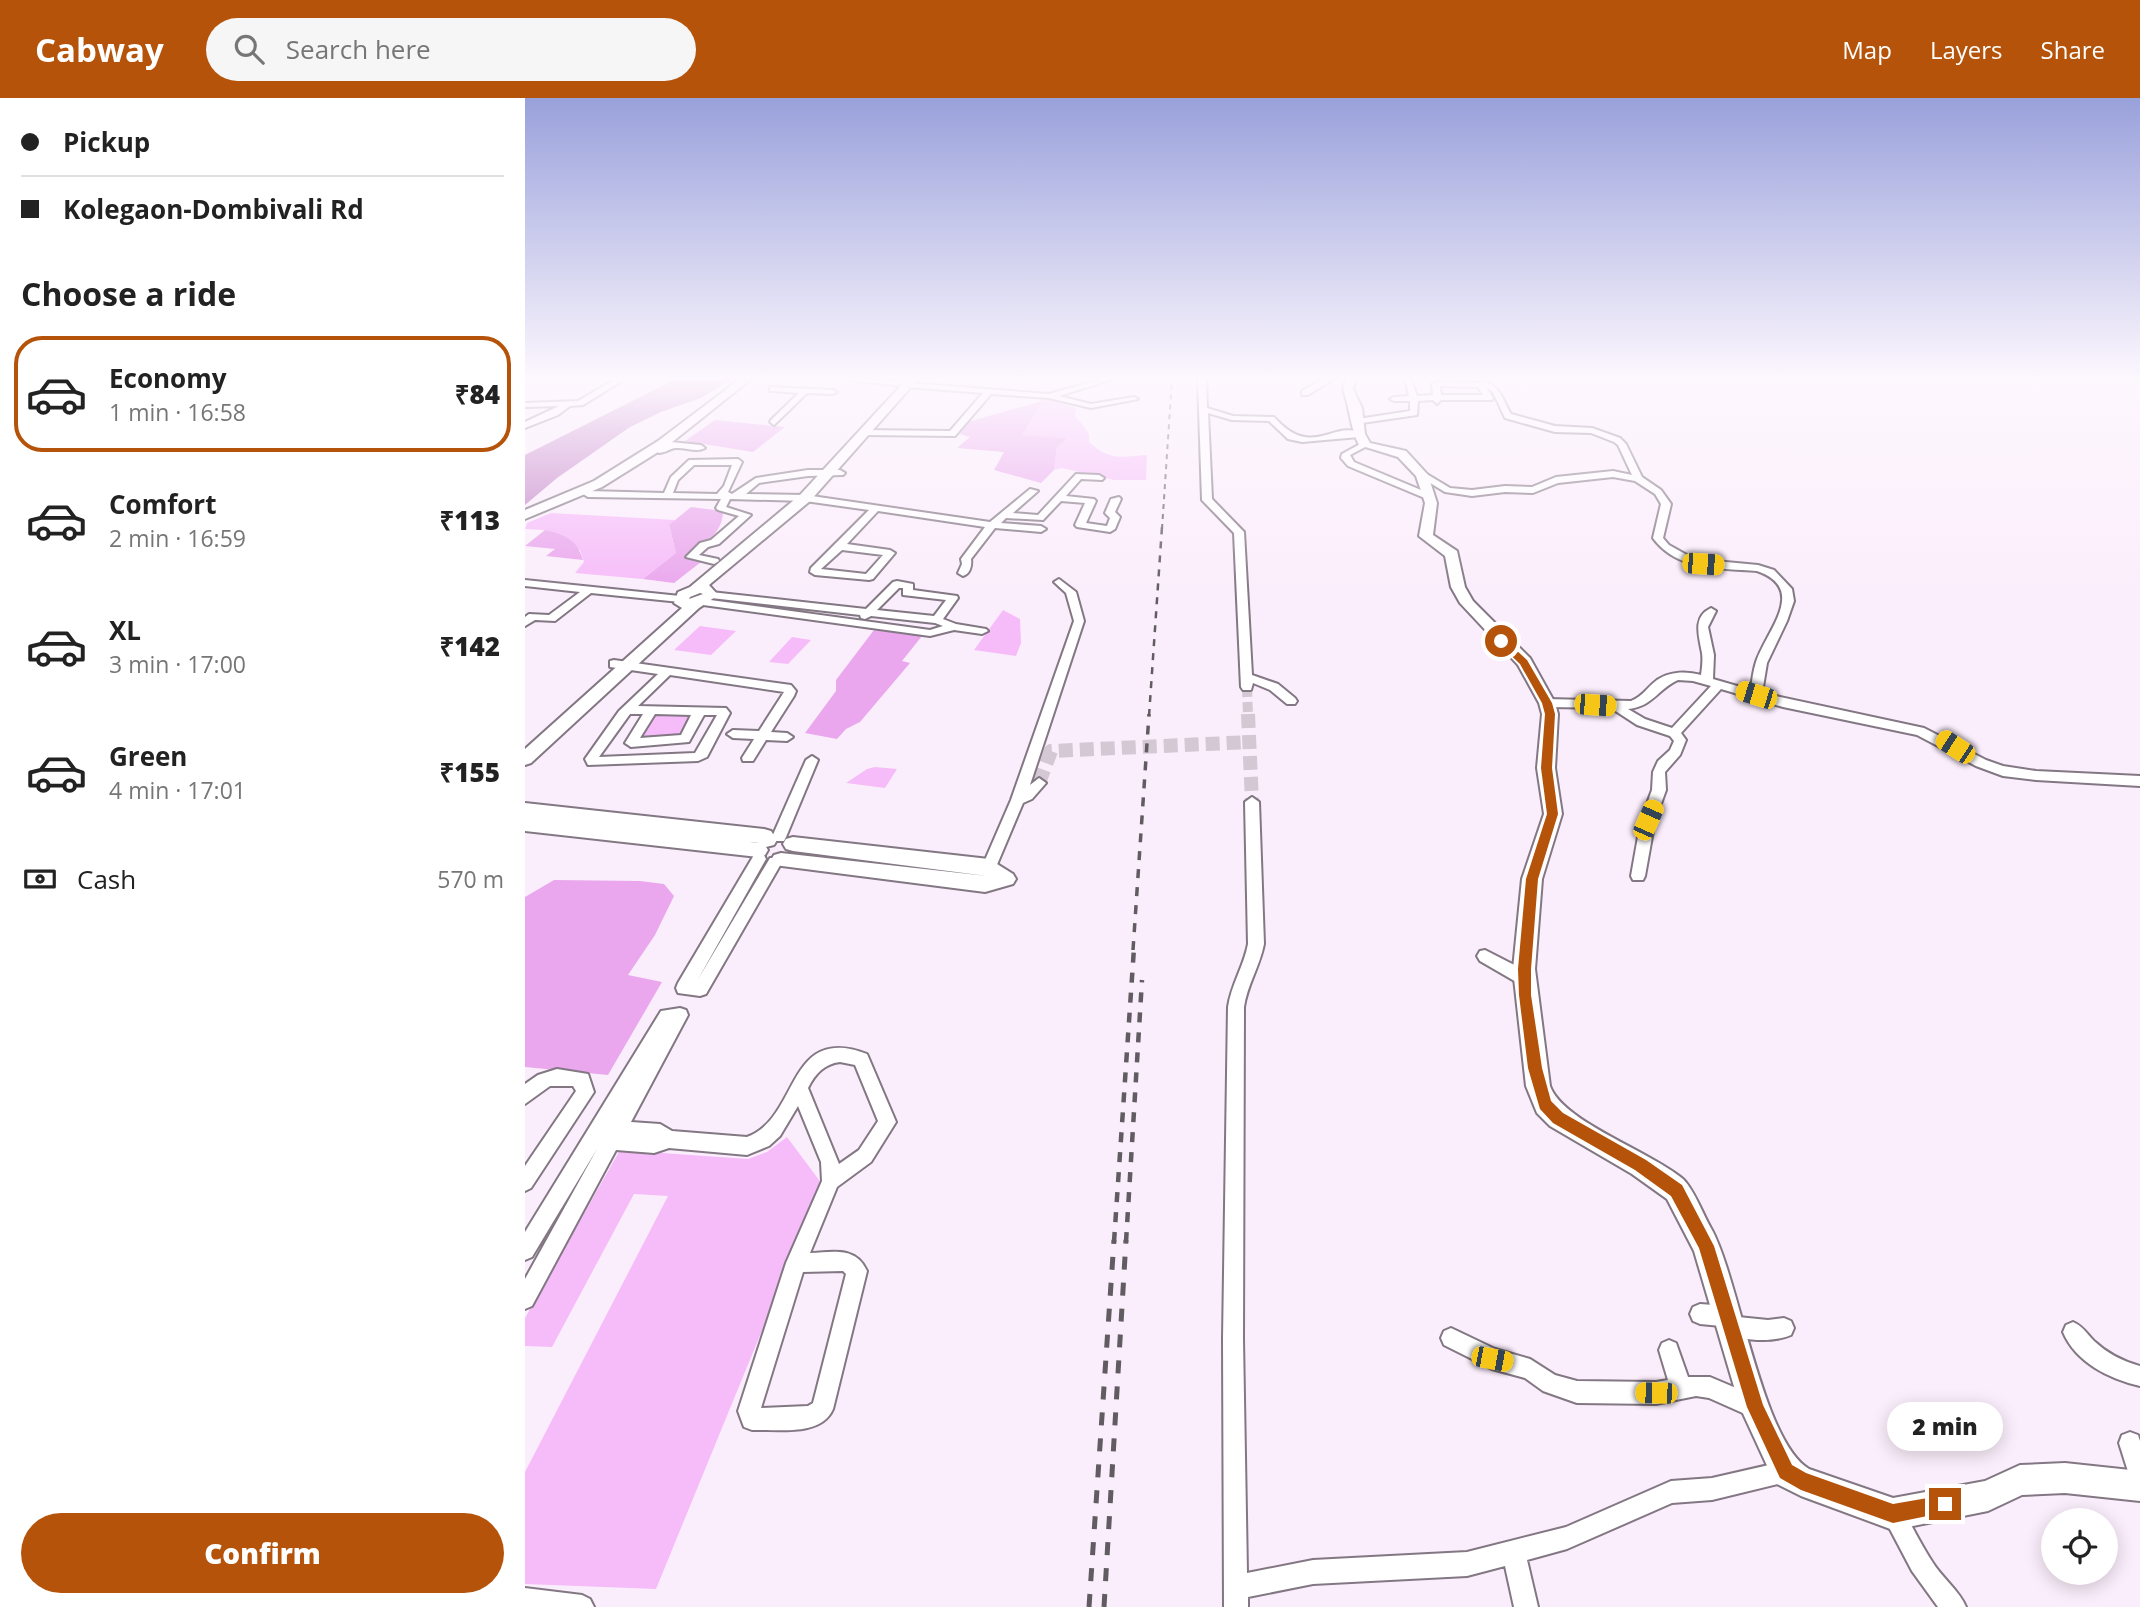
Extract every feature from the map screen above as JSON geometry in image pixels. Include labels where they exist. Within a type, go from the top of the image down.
[{"type":"street","points":[[525,522],[593,489],[661,449]]},
{"type":"street","points":[[525,744],[621,665],[811,499],[855,449]]},
{"type":"street","points":[[1204,449],[1206,493],[1212,507],[1239,532],[1247,682],[1274,687],[1291,701]]},
{"type":"street","points":[[1349,449],[1345,458],[1351,464],[1430,497]]},
{"type":"street","points":[[1393,449],[1402,454],[1422,475],[1448,490],[1464,493],[1504,489],[1533,490],[1556,480],[1606,474],[1638,479],[1664,497],[1666,504],[1658,538],[1665,547],[1692,562],[1758,568],[1770,572],[1787,589],[1789,601],[1761,663],[1756,695]]},
{"type":"street","points":[[1624,449],[1638,479]]},
{"type":"street","points":[[668,494],[674,479],[692,462],[738,462],[728,487],[729,495]]},
{"type":"street","points":[[713,561],[691,557],[704,545],[715,542],[746,515],[721,508],[729,495],[756,481],[835,473]]},
{"type":"street","points":[[1422,475],[1430,497],[1426,536],[1452,554],[1458,587],[1467,603],[1524,662],[1547,703],[1550,725],[1546,768],[1553,814],[1532,879],[1524,978],[1538,1086],[1545,1105],[1558,1118],[1641,1165],[1676,1191],[1706,1246],[1755,1407],[1786,1472],[1801,1481],[1893,1514],[1988,1496],[2020,1480],[2065,1478],[2140,1486]]},
{"type":"street","points":[[1005,515],[1040,518],[1079,476],[1098,478]]},
{"type":"street","points":[[525,515],[593,489],[811,499],[992,525],[1041,529]]},
{"type":"street","points":[[963,573],[966,559],[992,525],[1033,491]]},
{"type":"street","points":[[1060,498],[1094,497],[1080,525],[1110,529],[1115,517],[1110,513],[1116,499]]},
{"type":"street","points":[[838,546],[890,554],[866,579],[815,572],[838,546],[875,509]]},
{"type":"street","points":[[525,574],[564,578]]},
{"type":"street","points":[[525,824],[773,850],[989,867],[1018,800],[1079,621],[1070,592],[1059,582]]},
{"type":"street","points":[[525,583],[697,598],[795,603],[937,620],[954,627],[982,631]]},
{"type":"street","points":[[860,623],[897,584],[909,586],[907,593],[953,598],[937,620]]},
{"type":"street","points":[[525,623],[533,616],[551,619],[590,589]]},
{"type":"street","points":[[697,598],[930,633],[954,627]]},
{"type":"street","points":[[785,613],[795,603]]},
{"type":"street","points":[[1674,733],[1713,682],[1700,630],[1711,611]]},
{"type":"street","points":[[897,628],[906,617]]},
{"type":"street","points":[[621,665],[787,688],[790,691],[788,696],[748,758]]},
{"type":"street","points":[[525,759],[621,665]]},
{"type":"street","points":[[627,710],[701,710],[724,713],[703,754],[698,757],[593,762],[591,759],[627,710],[668,671]]},
{"type":"street","points":[[1547,703],[1616,707],[1647,699],[1661,683],[1676,677],[1713,682],[1783,703],[1920,731],[1940,738],[1970,758],[2003,771],[2140,780]]},
{"type":"street","points":[[1616,707],[1641,722],[1679,736],[1679,747],[1659,772],[1659,790],[1648,820],[1638,876]]},
{"type":"street","points":[[650,712],[631,743],[685,739],[701,710]]},
{"type":"street","points":[[733,734],[787,737]]},
{"type":"street","points":[[773,850],[684,988],[700,989],[773,850],[812,760]]},
{"type":"street","points":[[1018,800],[1027,796],[1039,783]]},
{"type":"street","points":[[1235,1598],[1233,1339],[1236,1007],[1237,995],[1254,961],[1256,944],[1252,802]]},
{"type":"street","points":[[525,810],[764,836],[773,850]]},
{"type":"street","points":[[1485,956],[1524,978]]},
{"type":"street","points":[[525,1250],[605,1134],[680,1014],[667,1016],[605,1134],[525,1299]]},
{"type":"street","points":[[605,1134],[654,1144],[669,1139],[747,1146],[762,1140],[773,1130],[810,1067],[835,1052],[849,1054],[861,1059],[887,1122],[865,1156],[831,1181]]},
{"type":"street","points":[[525,1182],[585,1092],[582,1080],[567,1077],[546,1078],[530,1091]]},
{"type":"street","points":[[796,1263],[847,1261],[857,1271],[822,1409],[811,1418],[753,1419],[748,1412],[796,1263],[829,1193],[831,1181],[830,1162],[799,1088]]},
{"type":"street","points":[[1700,1314],[1768,1330],[1784,1328]]},
{"type":"street","points":[[2073,1332],[2099,1360],[2113,1368],[2140,1376]]},
{"type":"street","points":[[1451,1338],[1492,1359],[1530,1368],[1551,1384],[1577,1392],[1656,1393],[1710,1388],[1755,1407]]},
{"type":"street","points":[[1669,1350],[1681,1389]]},
{"type":"street","points":[[2130,1443],[2140,1476]]},
{"type":"street","points":[[1235,1598],[1258,1582],[1313,1572],[1467,1564],[1567,1538],[1671,1492],[1712,1489],[1786,1472]]},
{"type":"street","points":[[1893,1514],[1942,1596],[1954,1607]]},
{"type":"street","points":[[1514,1552],[1526,1607]]},
{"type":"street","points":[[525,1600],[582,1607]]},
{"type":"shaded area","points":[[536,449],[598,449],[525,505],[525,455]]},
{"type":"shaded area","points":[[974,449],[1057,449],[1054,470],[1041,483],[994,470],[1004,452]]},
{"type":"shaded area","points":[[1057,449],[1098,449],[1116,456],[1147,455],[1146,480],[1114,480],[1062,468],[1054,470]]},
{"type":"shaded area","points":[[691,507],[723,511],[715,533],[685,558],[701,562],[674,583],[643,579],[676,553],[669,525]]},
{"type":"shaded area","points":[[551,513],[675,520],[669,526],[676,553],[643,579],[575,573],[584,562],[580,550],[545,530],[525,529],[527,523]]},
{"type":"shaded area","points":[[545,530],[569,539],[577,547],[583,560],[546,556],[555,549],[525,546]]},
{"type":"shaded area","points":[[1003,610],[1020,619],[1021,643],[1016,656],[974,650]]},
{"type":"shaded area","points":[[700,626],[736,631],[711,655],[674,650]]},
{"type":"shaded area","points":[[874,630],[922,636],[902,661],[910,663],[860,722],[846,729],[837,739],[805,733],[836,691],[836,680]]},
{"type":"shaded area","points":[[792,637],[811,640],[788,664],[769,662]]},
{"type":"shaded area","points":[[696,712],[683,738],[635,741],[654,715]]},
{"type":"shaded area","points":[[867,769],[897,769],[885,788],[846,783]]},
{"type":"shaded area","points":[[554,880],[640,881],[664,884],[674,896],[655,935],[628,975],[662,982],[608,1075],[525,1067],[525,897]]},
{"type":"shaded area","points":[[787,1137],[822,1184],[656,1589],[525,1584],[525,1472],[668,1196],[634,1194],[552,1347],[525,1346],[525,1318],[620,1150],[748,1159],[767,1152]]},
{"type":"tunnel","points":[[1247,687],[1248,716]]},
{"type":"tunnel","points":[[1248,714],[1249,742]]},
{"type":"tunnel","points":[[1039,783],[1051,751],[1249,742]]},
{"type":"tunnel","points":[[1249,742],[1252,802]]},
{"type":"railway","points":[[1162,529],[1167,449]]},
{"type":"railway","points":[[1149,716],[1162,527]]},
{"type":"railway","points":[[1133,950],[1149,714]]},
{"type":"railway","points":[[1114,1242],[1134,948]]},
{"type":"railway","points":[[1126,1242],[1142,980]]},
{"type":"railway","points":[[1089,1607],[1114,1240]]},
{"type":"railway","points":[[1104,1607],[1126,1240]]},
{"type":"route","points":[[1501,641],[1524,662],[1547,703],[1550,714],[1546,768],[1553,814],[1532,879],[1524,969],[1532,1050],[1538,1086],[1545,1105],[1558,1118],[1641,1165],[1676,1191],[1706,1246],[1755,1407],[1786,1472],[1801,1481],[1893,1514],[1945,1504]]}]
